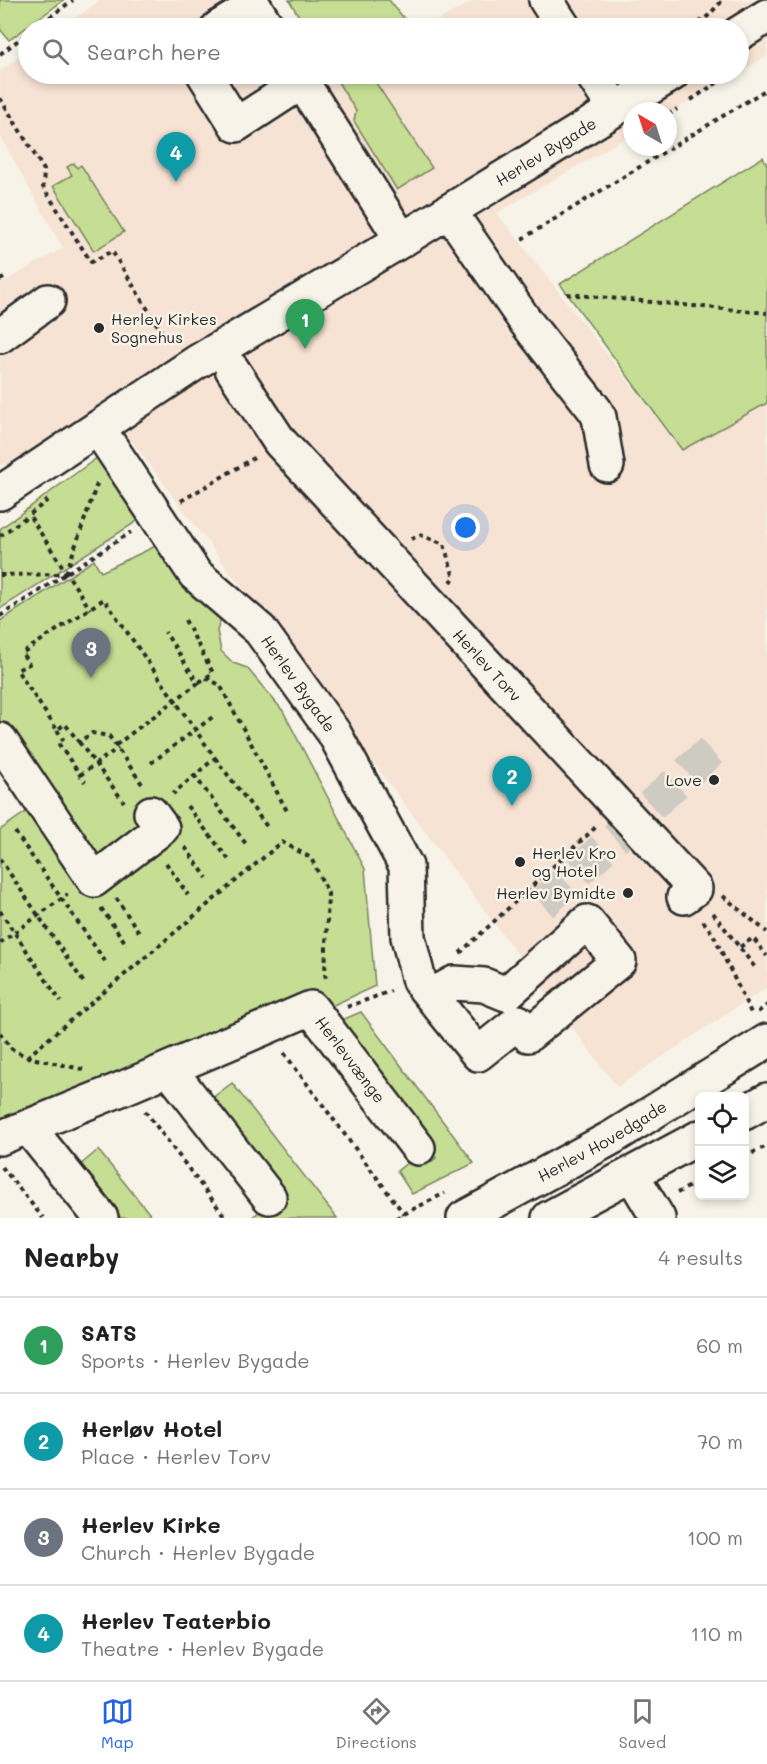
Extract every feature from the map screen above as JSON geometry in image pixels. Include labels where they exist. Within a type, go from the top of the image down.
[{"type":"street","points":[[546,0],[558,18]]},
{"type":"street","points":[[234,18],[254,6],[262,18]]},
{"type":"street","points":[[749,27],[767,16]]},
{"type":"street","points":[[210,84],[236,124],[292,84]]},
{"type":"street","points":[[304,84],[402,240]]},
{"type":"street","points":[[598,84],[614,108]]},
{"type":"street","name":"Herlev Bygade","points":[[0,493],[105,440],[197,362],[402,240],[655,84]]},
{"type":"street","points":[[448,211],[526,322],[599,417],[607,465]]},
{"type":"street","points":[[0,336],[48,302]]},
{"type":"street","name":"Herlev Torv","points":[[232,369],[280,442],[617,807],[689,893]]},
{"type":"street","name":"Herlev Bygade","points":[[105,440],[195,574],[260,630],[334,733],[406,866],[408,937],[425,988]]},
{"type":"street","points":[[0,740],[92,878],[153,820]]},
{"type":"street","points":[[587,922],[619,961],[528,1035],[518,1022],[478,1054],[425,988],[454,983],[484,985],[506,994],[587,922]]},
{"type":"street","name":"Herlevvænge","points":[[101,1218],[14,1132],[121,1090],[311,1008],[417,1148]]},
{"type":"street","name":"Herlev Hovedgade","points":[[455,1205],[613,1137],[754,1026]]},
{"type":"street","points":[[169,1069],[269,1197]]},
{"type":"street","points":[[749,1110],[767,1100]]},
{"type":"street","points":[[549,1218],[695,1139]]},
{"type":"street","points":[[632,1175],[658,1218]]},
{"type":"path","points":[[49,18],[73,0]]},
{"type":"path","points":[[705,18],[723,0]]},
{"type":"path","points":[[0,54],[18,40]]},
{"type":"path","points":[[677,109],[715,84]]},
{"type":"path","points":[[522,239],[767,89]]},
{"type":"path","points":[[0,98],[44,170],[43,187],[92,262],[112,251],[169,344]]},
{"type":"path","points":[[0,280],[8,276]]},
{"type":"path","points":[[567,294],[767,313]]},
{"type":"path","points":[[66,574],[106,456],[105,440]]},
{"type":"path","points":[[0,616],[157,515],[280,442]]},
{"type":"path","points":[[0,536],[54,495]]},
{"type":"path","points":[[29,515],[90,609]]},
{"type":"path","points":[[0,575],[66,574]]},
{"type":"path","points":[[85,782],[58,743],[63,739],[17,670],[29,664],[22,653],[104,599],[215,758],[268,828]]},
{"type":"path","points":[[80,775],[213,673],[184,620]]},
{"type":"path","points":[[165,632],[198,683]]},
{"type":"path","points":[[206,678],[220,684],[287,812]]},
{"type":"path","points":[[151,763],[214,716]]},
{"type":"path","points":[[57,730],[64,724],[130,811],[135,807],[145,819],[153,820]]},
{"type":"path","points":[[79,742],[92,733],[109,736],[117,747],[188,895]]},
{"type":"path","points":[[153,820],[175,792],[215,758]]},
{"type":"path","points":[[194,775],[246,844]]},
{"type":"path","points":[[175,792],[229,860]]},
{"type":"path","points":[[318,1018],[425,988],[617,807]]},
{"type":"path","points":[[15,832],[106,964]]},
{"type":"path","points":[[27,1058],[282,842],[311,858],[328,894],[324,974],[327,983]]},
{"type":"path","points":[[0,859],[84,983]]},
{"type":"path","points":[[0,943],[92,878]]},
{"type":"path","points":[[92,878],[141,935]]},
{"type":"path","points":[[92,878],[127,945]]},
{"type":"path","points":[[757,970],[740,947],[689,893],[705,881],[767,932]]},
{"type":"path","points":[[0,911],[61,1002]]},
{"type":"path","points":[[713,934],[754,1026]]},
{"type":"path","points":[[740,947],[753,938],[767,956]]},
{"type":"path","points":[[754,1026],[767,1005]]},
{"type":"path","points":[[266,1028],[404,1214]]},
{"type":"path","points":[[0,1033],[12,1049],[27,1058],[89,1071],[121,1090],[226,1218]]},
{"type":"path","points":[[749,1155],[767,1146]]},
{"type":"path","points":[[0,1164],[44,1218]]},
{"type":"path","points":[[396,1218],[404,1214],[455,1205]]},
{"type":"shaded area","points":[[101,0],[258,0],[270,18],[75,18]]},
{"type":"shaded area","points":[[476,0],[753,0],[767,25],[767,56],[749,67],[749,18],[442,18]]},
{"type":"shaded area","points":[[18,58],[18,84],[315,84],[316,86],[320,84],[720,84],[677,109],[677,102],[623,102],[623,139],[497,213],[682,450],[767,403],[767,987],[617,1087],[131,440],[0,465],[0,284],[63,248],[0,136],[0,71]]},
{"type":"green space","points":[[0,0],[64,0],[39,18],[18,18],[18,33],[9,40],[0,29]]},
{"type":"green space","points":[[289,0],[389,0],[404,18],[300,18]]},
{"type":"green space","points":[[339,84],[377,84],[432,168],[397,190],[354,121],[356,111]]},
{"type":"green space","points":[[763,157],[767,165],[767,403],[682,450],[560,284]]},
{"type":"green space","points":[[74,163],[77,168],[81,165],[124,232],[94,251],[53,186],[72,175],[67,167]]},
{"type":"green space","points":[[102,454],[142,518],[0,609],[0,529]]},
{"type":"green space","points":[[158,545],[223,611],[217,631],[221,651],[233,663],[247,668],[283,711],[365,869],[375,986],[327,1008],[0,1125],[0,830],[30,809],[0,764],[0,621],[94,560],[101,572]]},
{"type":"green space","points":[[361,1012],[474,1163],[412,1194],[397,1171],[418,1154],[427,1165],[436,1158],[337,1022]]},
{"type":"green space","points":[[232,1083],[337,1218],[251,1218],[285,1192],[211,1099]]},
{"type":"green space","points":[[98,1150],[153,1218],[121,1218],[79,1166]]},
{"type":"tunnel","points":[[542,904],[711,751]]},
{"type":"place","name":"Herlev Teaterbio","points":[[176,182]]},
{"type":"place","name":"Herlev Kirkes Sognehus","points":[[99,328]]},
{"type":"place","name":"SATS","points":[[305,349]]},
{"type":"place","name":"Herlev Kirke","points":[[91,678]]},
{"type":"place","name":"Love","points":[[714,780]]},
{"type":"place","name":"Herløv Hotel","points":[[512,806]]},
{"type":"place","name":"Herlev Kro og Hotel","points":[[520,862]]},
{"type":"place","name":"Herlev Bymidte","points":[[628,893]]}]
